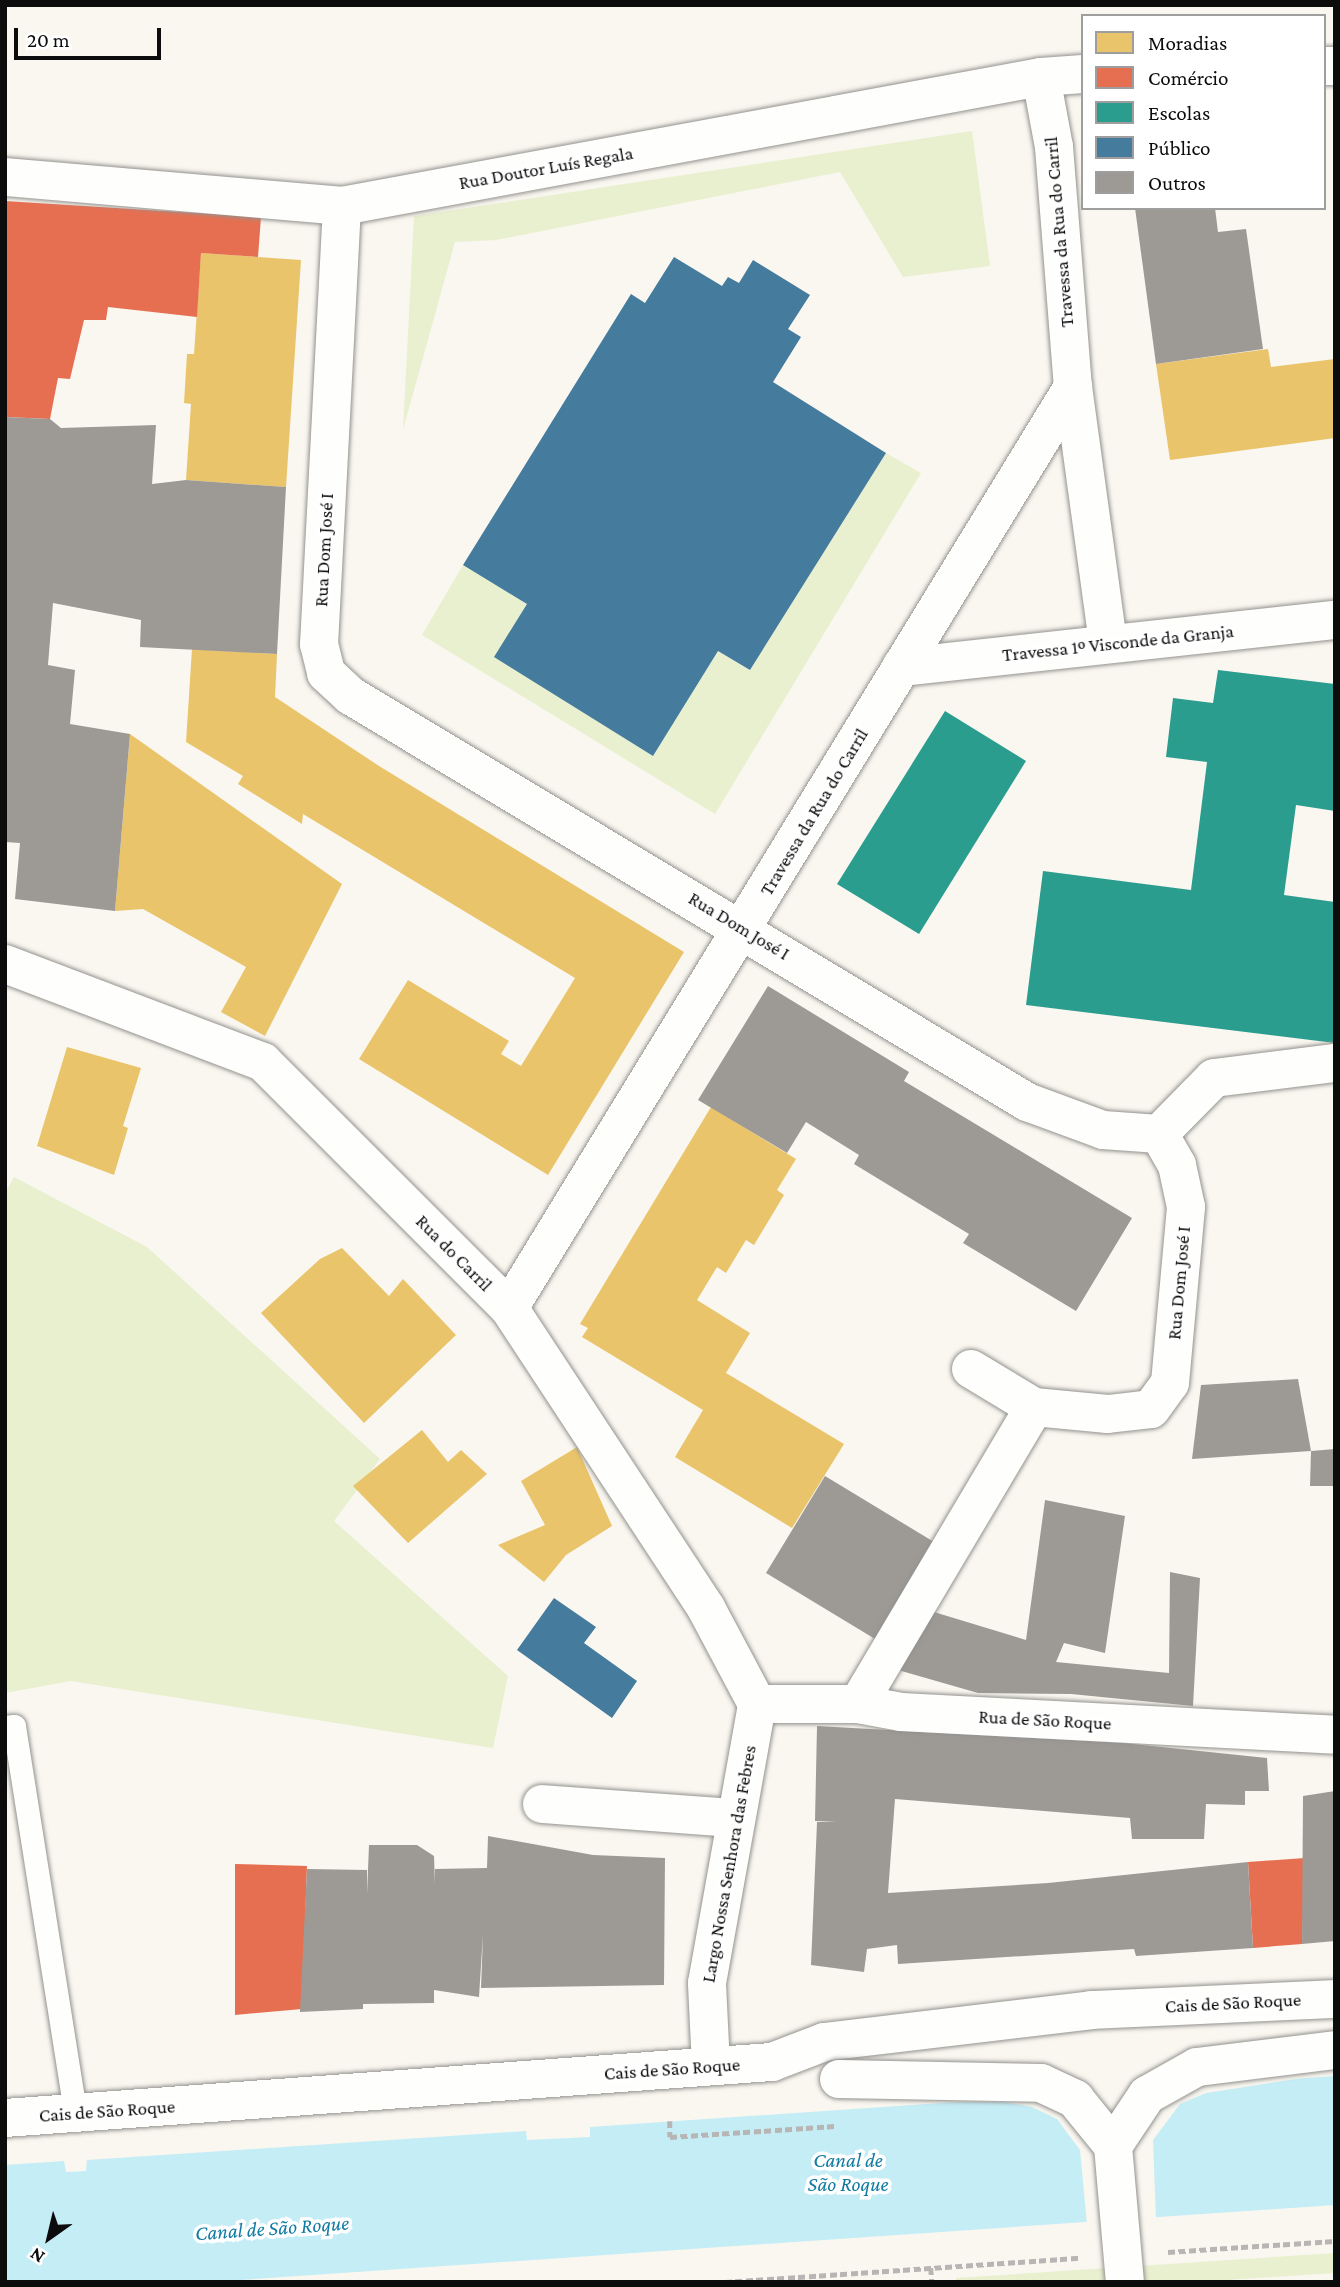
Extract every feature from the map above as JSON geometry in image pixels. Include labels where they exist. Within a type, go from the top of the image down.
[{"type":"street","name":"Rua Doutor Luís Regala","points":[[5,177],[341,206],[1041,77],[1081,74]]},
{"type":"street","name":"Travessa da Rua do Carril","points":[[1041,77],[1054,147],[1073,387],[1108,644]]},
{"type":"street","name":"Rua Dom José I","points":[[341,206],[319,643],[326,673],[351,696],[744,929],[1027,1102],[1103,1130],[1159,1134],[1177,1165],[1186,1207],[1170,1383],[1151,1409],[1108,1414],[1034,1407],[971,1369]]},
{"type":"street","name":"Travessa da Rua do Carril","points":[[509,1308],[744,929],[1073,387]]},
{"type":"street","name":"Travessa 1º Visconde da Granja","points":[[901,667],[1335,620]]},
{"type":"street","name":"Rua do Carril","points":[[5,964],[263,1062],[509,1308],[706,1608],[757,1704]]},
{"type":"street","points":[[1159,1134],[1214,1078],[1335,1063]]},
{"type":"street","points":[[858,1704],[1034,1407]]},
{"type":"street","name":"Rua de São Roque","points":[[757,1704],[858,1704],[901,1712],[1335,1735]]},
{"type":"street","name":"Largo Nossa Senhora das Febres","points":[[711,2066],[707,1983],[734,1818],[757,1704]]},
{"type":"street","points":[[542,1804],[734,1818]]},
{"type":"street","name":"Cais de São Roque","points":[[5,2118],[772,2062],[824,2042],[1092,2010],[1335,1999]]},
{"type":"street","points":[[1113,2146],[1147,2095],[1197,2067],[1335,2050]]},
{"type":"street","points":[[772,2062],[839,2079],[1041,2083],[1075,2098],[1113,2146],[1125,2282]]},
{"type":"lane","points":[[5,1727],[14,1726],[75,2113]]},
{"type":"path","points":[[1154,2253],[1335,2241]]},
{"type":"path","points":[[725,2282],[1084,2258]]},
{"type":"path","points":[[931,2268],[932,2282]]},
{"type":"green space","points":[[972,131],[990,266],[903,277],[840,172],[496,240],[455,242],[403,430],[414,216]]},
{"type":"green space","points":[[886,453],[921,473],[715,814],[422,635],[463,565],[527,604],[495,657],[653,756],[718,651],[750,670]]},
{"type":"green space","points":[[14,1177],[147,1247],[380,1459],[334,1521],[508,1676],[493,1748],[71,1681],[5,1693],[5,1193]]},
{"type":"green space","points":[[1335,2253],[1335,2273],[1195,2282],[956,2282],[956,2278]]},
{"type":"water","name":"Canal de São Roque","points":[[1335,2076],[1335,2205],[211,2282],[5,2282],[5,2165],[64,2161],[66,2172],[86,2171],[87,2160],[526,2131],[527,2140],[590,2137],[590,2127]]},
{"type":"pier","points":[[1335,2073],[1206,2093],[1180,2104],[1153,2140],[1156,2220],[1087,2225],[1080,2150],[1057,2119],[1032,2107],[1005,2102],[870,2102]]},
{"type":"building: Moradias","points":[[201,253],[301,260],[286,487],[186,480],[191,404],[184,403],[187,354],[194,354]]},
{"type":"building: Moradias","points":[[1268,349],[1271,367],[1335,359],[1335,438],[1170,460],[1156,364]]},
{"type":"building: Moradias","points":[[192,649],[277,654],[275,697],[379,766],[684,952],[548,1175],[359,1059],[408,980],[509,1041],[501,1054],[521,1066],[575,978],[303,814],[302,824],[238,784],[243,776],[186,742]]},
{"type":"building: Moradias","points":[[130,734],[342,884],[265,1036],[221,1012],[246,967],[143,909],[115,911]]},
{"type":"building: Moradias","points":[[67,1047],[141,1068],[123,1126],[128,1128],[114,1175],[37,1146]]},
{"type":"building: Moradias","points":[[711,1107],[796,1159],[777,1190],[784,1195],[754,1245],[746,1240],[726,1273],[717,1267],[697,1300],[750,1333],[726,1373],[844,1444],[792,1528],[675,1457],[703,1410],[582,1337],[588,1328],[580,1324]]},
{"type":"building: Moradias","points":[[342,1248],[389,1296],[403,1279],[456,1335],[364,1423],[261,1313],[320,1259]]},
{"type":"building: Moradias","points":[[422,1430],[448,1462],[461,1450],[487,1474],[408,1543],[353,1486]]},
{"type":"building: Moradias","points":[[577,1447],[612,1526],[566,1555],[544,1582],[498,1545],[545,1525],[521,1481]]},
{"type":"building: Comércio","points":[[5,201],[261,217],[258,257],[201,253],[197,317],[108,307],[106,320],[84,320],[70,379],[58,378],[50,419],[5,417]]},
{"type":"building: Comércio","points":[[1305,1858],[1302,1944],[1253,1948],[1248,1862]]},
{"type":"building: Comércio","points":[[235,1864],[307,1866],[302,2009],[235,2015]]},
{"type":"building: Escolas","points":[[1218,670],[1335,684],[1335,811],[1296,805],[1284,895],[1335,902],[1335,1043],[1026,1005],[1043,871],[1191,890],[1207,762],[1166,757],[1173,698],[1213,703]]},
{"type":"building: Escolas","points":[[945,711],[1026,761],[919,934],[837,884]]},
{"type":"building: Público","points":[[674,257],[722,286],[728,277],[739,283],[753,260],[810,295],[788,329],[801,337],[773,382],[886,453],[750,670],[718,651],[653,756],[494,657],[527,604],[463,565],[631,294],[645,303]]},
{"type":"building: Público","points":[[554,1598],[596,1627],[584,1643],[637,1681],[612,1718],[517,1650]]},
{"type":"building: Outros","points":[[1135,210],[1215,210],[1218,232],[1246,229],[1263,349],[1156,364]]},
{"type":"building: Outros","points":[[5,417],[50,419],[61,428],[156,425],[152,484],[186,480],[286,487],[277,654],[140,647],[141,620],[53,603],[48,665],[75,670],[70,724],[130,734],[115,911],[15,899],[20,843],[5,842]]},
{"type":"building: Outros","points":[[768,986],[909,1072],[904,1081],[1132,1218],[1076,1311],[963,1243],[969,1234],[854,1164],[859,1155],[806,1122],[787,1153],[698,1100]]},
{"type":"building: Outros","points":[[1298,1379],[1311,1451],[1192,1459],[1201,1385]]},
{"type":"building: Outros","points":[[1335,1449],[1335,1486],[1310,1486],[1311,1451]]},
{"type":"building: Outros","points":[[825,1476],[939,1545],[880,1642],[766,1573]]},
{"type":"building: Outros","points":[[1045,1500],[1125,1516],[1105,1653],[1064,1643],[1056,1662],[1169,1673],[1170,1572],[1200,1578],[1193,1706],[1071,1694],[978,1693],[898,1670],[934,1612],[1026,1640]]},
{"type":"building: Outros","points":[[817,1726],[1123,1743],[1267,1758],[1269,1791],[1245,1791],[1245,1805],[1206,1804],[1204,1839],[1132,1839],[1130,1818],[895,1799],[888,1893],[1048,1883],[1248,1862],[1253,1948],[1136,1956],[1134,1949],[898,1964],[897,1945],[867,1949],[864,1972],[811,1965],[817,1822],[837,1822],[815,1821]]},
{"type":"building: Outros","points":[[1335,1791],[1335,1941],[1302,1944],[1303,1796]]},
{"type":"building: Outros","points":[[488,1836],[593,1855],[665,1858],[664,1985],[481,1988],[483,1934],[479,1997],[434,1990],[434,2003],[363,2004],[363,2009],[300,2012],[307,1869],[367,1870],[367,1894],[369,1845],[417,1845],[434,1856],[435,1884],[435,1869],[487,1868]]}]
